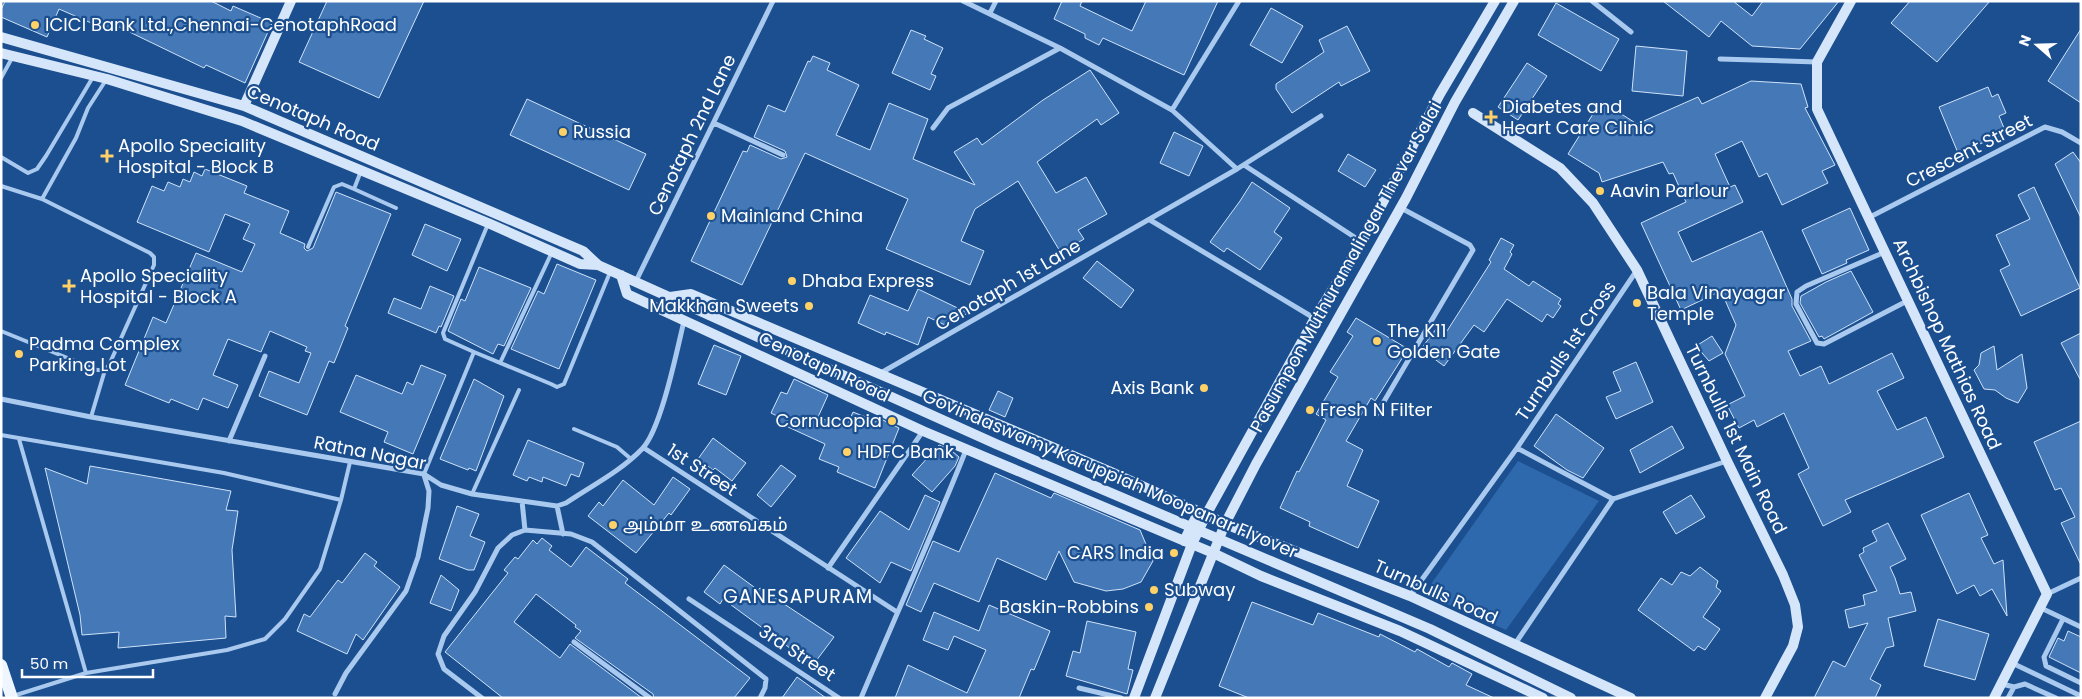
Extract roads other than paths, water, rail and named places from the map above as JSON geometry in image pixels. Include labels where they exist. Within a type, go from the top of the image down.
[{"type":"main road","points":[[244,106],[291,1]]},
{"type":"main road","points":[[1493,5],[1508,1]]},
{"type":"main road","name":"Pasumpon Muthuramalingar Thevar Salai","points":[[1155,698],[1261,455],[1401,207],[1455,102],[1514,1]]},
{"type":"main road","name":"Archbishop Mathias Road","points":[[1851,1],[1817,62],[1817,110],[1909,300],[2047,594]]},
{"type":"main road","name":"Pasumpon Muthuramalingar Thevar Salai","points":[[1134,698],[1188,542],[1202,513],[1315,318],[1362,242],[1440,94],[1493,5]]},
{"type":"main road","name":"Cenotaph Road","points":[[1,37],[244,106],[583,251],[598,264],[636,281]]},
{"type":"main road","name":"Cenotaph Road","points":[[1,52],[107,79],[242,121],[488,223],[580,264],[598,264]]},
{"type":"main road","name":"Turnbulls 1st Main Road","points":[[1473,113],[1560,168],[1593,203],[1637,270],[1727,461],[1783,574],[1795,605],[1798,627],[1793,646],[1765,698]]},
{"type":"main road","name":"Cenotaph Road","points":[[622,275],[627,294],[684,321],[830,386],[966,450],[1188,542]]},
{"type":"main road","name":"Govindaswamy Karuppiah Moopanar Flyover","points":[[636,281],[1005,448],[1430,629],[1571,698]]},
{"type":"main road","name":"Cenotaph Road","points":[[670,297],[691,294],[1108,471],[1229,526]]},
{"type":"main road","name":"Turnbulls Road","points":[[1229,526],[1410,596],[1631,698]]},
{"type":"main road","points":[[1188,542],[1261,576],[1400,631],[1543,698]]},
{"type":"main road","points":[[1994,698],[2047,594]]},
{"type":"main road","points":[[1,665],[12,697]]},
{"type":"street","name":"Cenotaph 2nd Lane","points":[[636,281],[773,1]]},
{"type":"street","points":[[963,1],[1060,48],[1172,110],[1237,169]]},
{"type":"street","points":[[990,13],[996,1]]},
{"type":"street","points":[[1172,110],[1239,1]]},
{"type":"street","points":[[1592,1],[1631,32]]},
{"type":"street","points":[[933,128],[948,108],[1060,48]]},
{"type":"street","points":[[1720,59],[1817,62]]},
{"type":"street","name":"Cenotaph 1st Lane","points":[[879,375],[1244,165],[1321,116]]},
{"type":"street","points":[[714,123],[783,155]]},
{"type":"street","name":"Crescent Street","points":[[1870,218],[2045,128],[2062,132],[2081,143]]},
{"type":"street","points":[[1244,165],[1362,242]]},
{"type":"street","points":[[1376,415],[1473,250],[1470,245],[1401,207]]},
{"type":"street","points":[[1150,220],[1315,318]]},
{"type":"street","points":[[1886,252],[1806,286],[1797,292],[1796,304],[1817,343],[1824,344],[1909,300]]},
{"type":"street","name":"Turnbulls 1st Cross","points":[[1410,596],[1517,448],[1637,270]]},
{"type":"street","points":[[563,534],[557,506],[566,503],[631,459],[644,448],[650,438],[665,395],[684,321]]},
{"type":"street","points":[[229,441],[265,356]]},
{"type":"street","name":"Ratna Nagar","points":[[1,399],[91,417],[424,474],[441,485],[472,494],[557,506]]},
{"type":"street","points":[[828,568],[923,430]]},
{"type":"street","name":"1st Street","points":[[644,448],[897,612]]},
{"type":"street","name":"Turnbulls 1st Cross","points":[[1517,448],[1613,500]]},
{"type":"street","points":[[861,698],[897,612],[932,537],[966,450]]},
{"type":"street","points":[[1515,644],[1613,500],[1727,461]]},
{"type":"street","points":[[335,694],[346,674],[406,591],[418,557],[428,508],[429,491],[424,474]]},
{"type":"street","points":[[522,500],[525,530]]},
{"type":"street","points":[[482,698],[444,668],[438,654],[444,636],[475,592],[498,548],[512,535],[525,530],[571,534],[592,542],[766,679],[765,688],[760,698]]},
{"type":"street","points":[[2047,594],[2081,578]]},
{"type":"street","name":"3rd Street","points":[[689,599],[839,698]]},
{"type":"street","points":[[2040,608],[2081,627]]},
{"type":"street","points":[[2063,618],[2044,657],[2044,662],[2046,666],[2081,683]]},
{"type":"street","points":[[574,642],[650,698]]},
{"type":"street","points":[[2012,662],[2081,696]]},
{"type":"street","points":[[2002,684],[2014,687],[2025,684],[2056,698]]},
{"type":"street","points":[[2008,698],[2014,687]]},
{"type":"street","points":[[1079,688],[1122,698]]},
{"type":"lane","points":[[1,78],[13,56]]},
{"type":"lane","points":[[1,157],[28,173],[37,169],[94,76]]},
{"type":"lane","points":[[42,199],[76,138],[88,108],[107,79]]},
{"type":"lane","points":[[354,189],[361,171]]},
{"type":"lane","points":[[308,247],[334,187],[342,184],[396,208]]},
{"type":"lane","points":[[1,186],[42,199],[150,253],[154,258],[154,265],[109,365],[105,370],[91,417]]},
{"type":"lane","points":[[488,223],[443,333],[445,338],[557,387],[564,384],[611,270]]},
{"type":"lane","points":[[500,363],[552,252]]},
{"type":"lane","points":[[1,331],[97,370],[105,370]]},
{"type":"lane","points":[[424,474],[474,352]]},
{"type":"lane","points":[[472,494],[519,390]]},
{"type":"lane","points":[[574,429],[617,447],[631,459]]},
{"type":"lane","points":[[1,435],[224,473],[341,500]]},
{"type":"lane","points":[[19,439],[86,673]]},
{"type":"lane","points":[[12,697],[86,673],[227,650],[265,639],[285,619],[320,568],[341,500],[350,462]]},
{"type":"place","name":"ICICI Bank Ltd.,Chennai-CenotaphRoad","points":[[35,25]]},
{"type":"place","name":"Diabetes and Heart Care Clinic","points":[[1491,117]]},
{"type":"place","name":"Russia","points":[[563,132]]},
{"type":"place","name":"Apollo Speciality Hospital - Block B","points":[[107,156]]},
{"type":"place","name":"Aavin Parlour","points":[[1600,191]]},
{"type":"place","name":"Mainland China","points":[[711,216]]},
{"type":"place","name":"Dhaba Express","points":[[792,281]]},
{"type":"place","name":"Apollo Speciality Hospital - Block A","points":[[69,286]]},
{"type":"place","name":"Bala Vinayagar Temple","points":[[1637,303]]},
{"type":"place","name":"Makkhan Sweets","points":[[809,306]]},
{"type":"place","name":"The K11 Golden Gate","points":[[1377,341]]},
{"type":"place","name":"Padma Complex Parking Lot","points":[[19,354]]},
{"type":"place","name":"Axis Bank","points":[[1204,388]]},
{"type":"place","name":"Fresh N Filter","points":[[1310,410]]},
{"type":"place","name":"Cornucopia","points":[[892,421]]},
{"type":"place","name":"HDFC Bank","points":[[847,452]]},
{"type":"place","name":"அம்மா உணவகம்","points":[[613,525]]},
{"type":"place","name":"CARS India","points":[[1174,553]]},
{"type":"place","name":"Subway","points":[[1154,590]]},
{"type":"place","name":"Baskin-Robbins","points":[[1149,607]]},
{"type":"district","name":"GANESAPURAM","points":[[798,596]]}]
